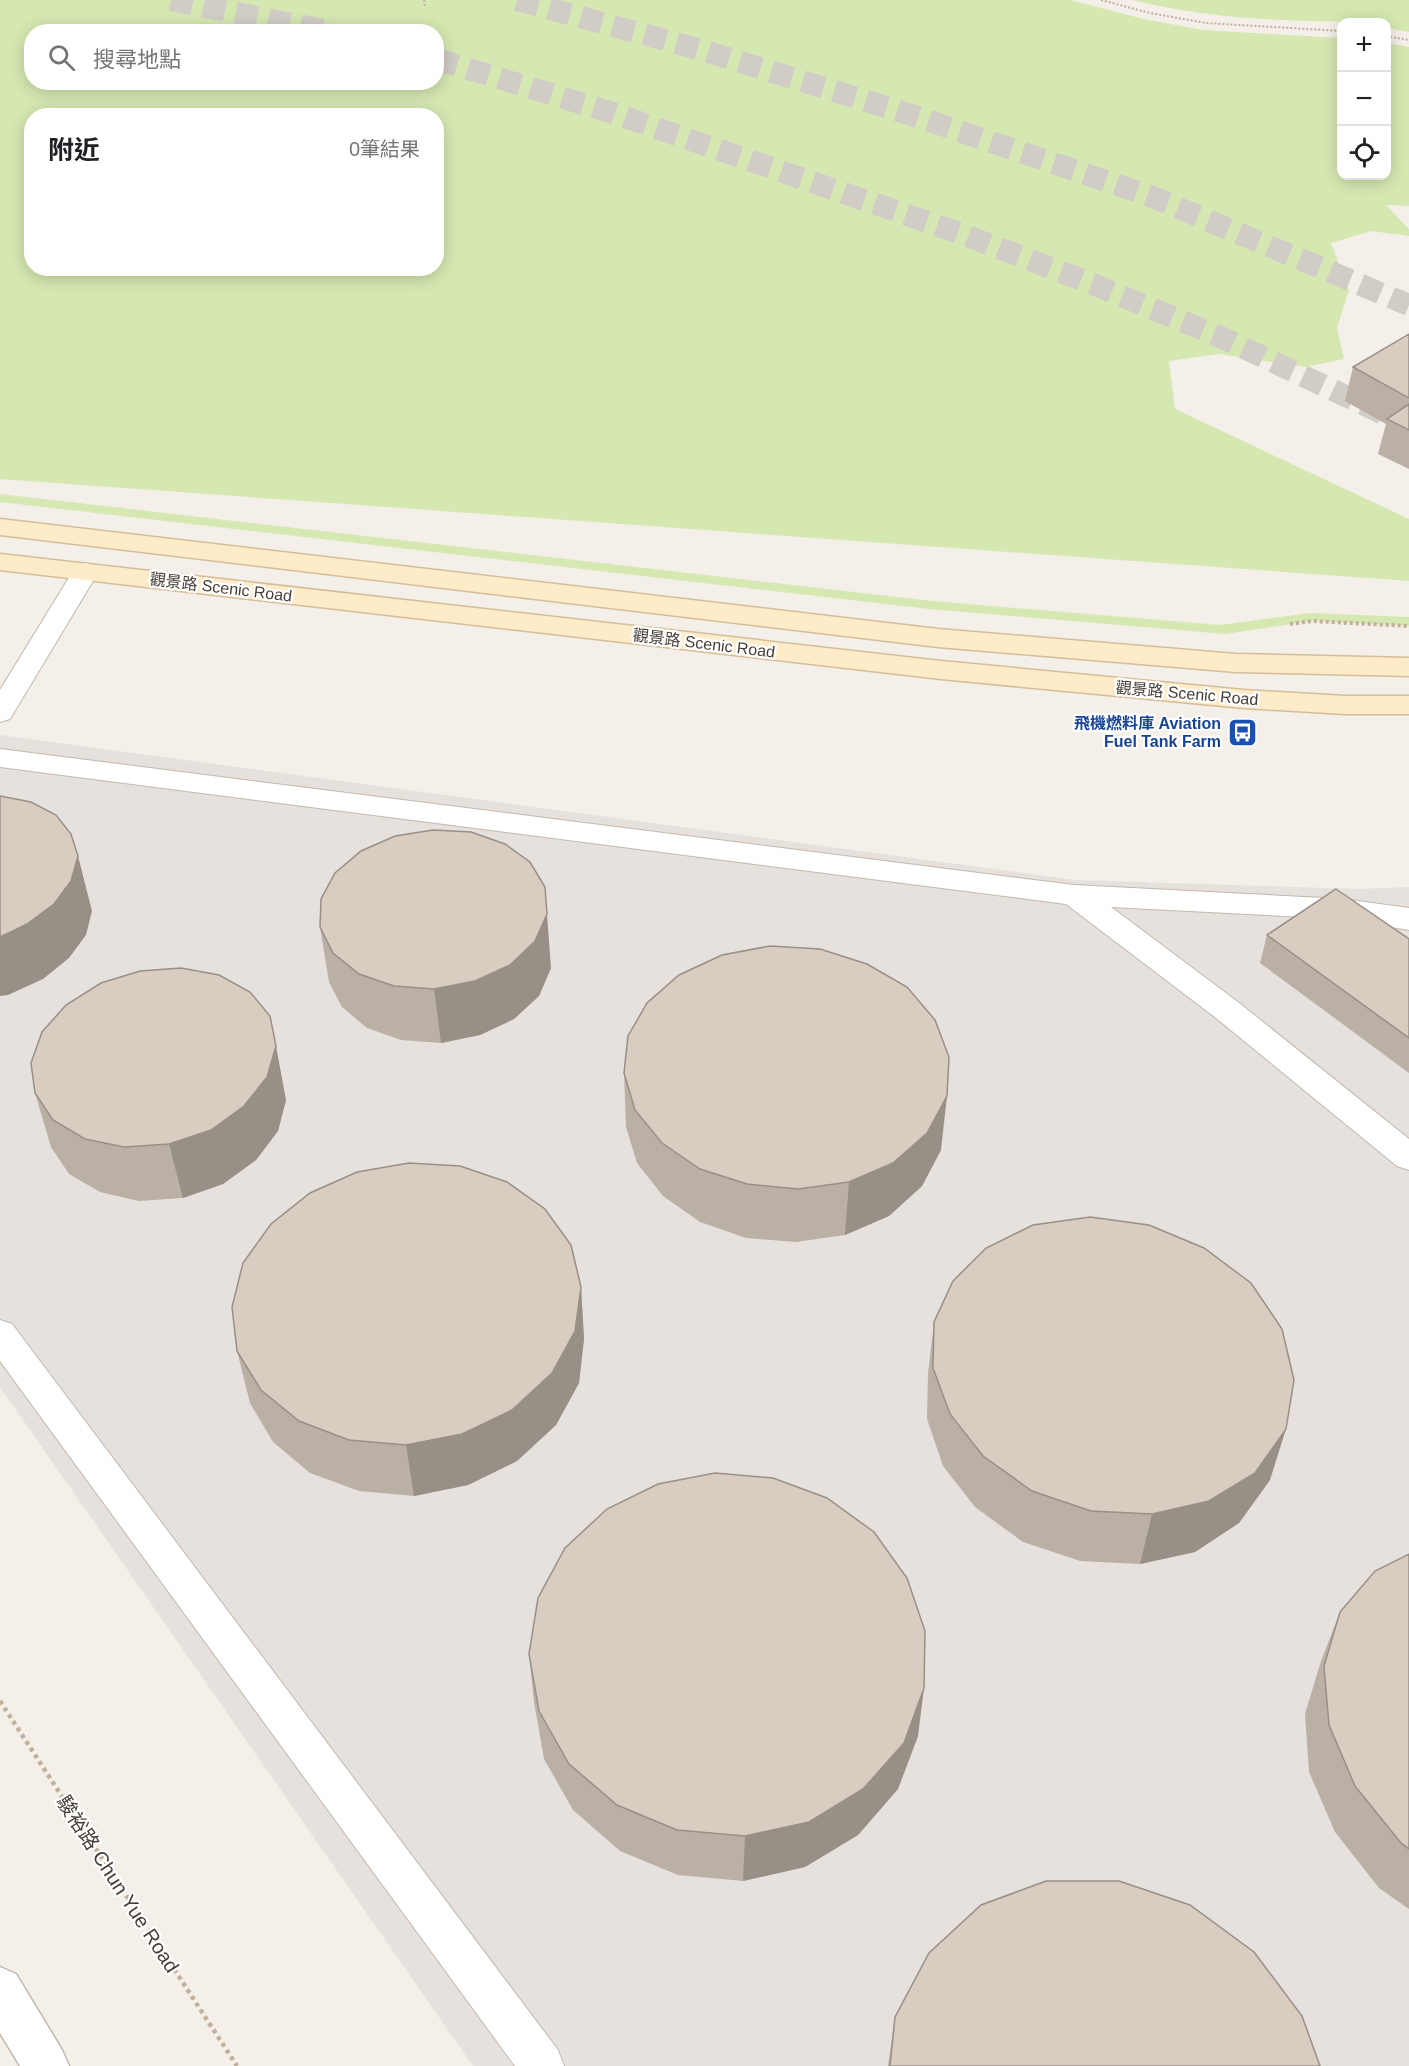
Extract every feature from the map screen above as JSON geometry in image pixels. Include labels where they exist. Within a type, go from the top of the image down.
[{"type":"main road","name":"觀景路 Scenic Road","points":[[0,527],[938,638],[1236,663],[1409,667]]},
{"type":"main road","name":"觀景路 Scenic Road","points":[[0,562],[941,670],[1244,699],[1345,705],[1409,705]]},
{"type":"street","points":[[0,1990],[46,2066]]},
{"type":"lane","points":[[0,713],[86,572]]},
{"type":"lane","points":[[0,758],[1074,895],[1343,909],[1409,919]]},
{"type":"lane","points":[[1074,895],[1227,1010],[1409,1157]]},
{"type":"lane","points":[[0,1334],[542,2066]]},
{"type":"path","points":[[424,0],[425,7]]},
{"type":"path","points":[[1101,0],[1150,13],[1206,22],[1337,31]]},
{"type":"path","points":[[1391,37],[1409,39]]},
{"type":"path","name":"駿裕路 Chun Yue Road","points":[[0,1701],[237,2066]]},
{"type":"shaded area","points":[[0,735],[1076,880],[1358,889],[1409,887],[1409,2066],[473,2066],[0,1387]]},
{"type":"green space","points":[[0,0],[1070,0],[1144,19],[1203,30],[1337,38],[1337,180],[1391,180],[1391,44],[1409,47],[1409,206],[1386,205],[1409,229],[1409,236],[1371,231],[1331,243],[1349,290],[1337,328],[1344,359],[1305,367],[1219,354],[1169,361],[1175,409],[1409,519],[1409,581],[0,479]]},
{"type":"green space","points":[[1132,0],[1409,0],[1409,32],[1391,29],[1391,18],[1337,18],[1337,22],[1291,21],[1227,16]]},
{"type":"green space","points":[[0,494],[932,601],[1220,625],[1310,613],[1409,617],[1409,626],[1312,621],[1225,634],[929,609],[0,502]]},
{"type":"building","points":[[1409,334],[1409,398],[1353,367]]},
{"type":"building","points":[[1409,404],[1409,430],[1387,419]]},
{"type":"building","points":[[0,796],[31,802],[56,815],[71,834],[78,856],[71,881],[54,904],[27,924],[0,937]]},
{"type":"building","points":[[433,830],[471,832],[505,844],[530,862],[545,887],[547,914],[535,941],[510,965],[475,981],[434,989],[394,986],[359,974],[333,953],[320,927],[321,899],[335,873],[361,851],[395,836]]},
{"type":"building","points":[[1336,889],[1409,939],[1409,1038],[1267,935]]},
{"type":"building","points":[[770,946],[820,949],[867,964],[907,987],[935,1020],[949,1057],[947,1096],[927,1133],[893,1163],[849,1182],[798,1189],[747,1184],[700,1169],[662,1143],[635,1110],[624,1073],[628,1036],[647,1003],[679,975],[722,955]]},
{"type":"building","points":[[181,968],[219,975],[250,992],[270,1016],[276,1046],[267,1077],[244,1106],[211,1130],[169,1144],[124,1147],[85,1139],[53,1120],[35,1093],[31,1063],[42,1032],[66,1005],[101,983],[140,971]]},
{"type":"building","points":[[409,1163],[460,1166],[507,1182],[545,1209],[571,1245],[581,1287],[575,1331],[552,1373],[512,1410],[462,1434],[406,1445],[349,1440],[299,1421],[261,1390],[237,1351],[232,1307],[243,1263],[271,1224],[310,1193],[357,1172]]},
{"type":"building","points":[[1090,1217],[1149,1225],[1204,1248],[1251,1283],[1282,1329],[1294,1380],[1286,1429],[1255,1473],[1209,1501],[1152,1514],[1091,1511],[1032,1491],[983,1456],[950,1414],[933,1368],[934,1322],[953,1281],[986,1248],[1033,1225]]},
{"type":"building","points":[[715,1473],[773,1478],[827,1498],[874,1532],[907,1578],[925,1631],[924,1688],[904,1743],[863,1789],[809,1822],[745,1836],[677,1830],[617,1805],[569,1764],[539,1711],[529,1654],[538,1598],[565,1548],[607,1509],[658,1484]]},
{"type":"building","points":[[1409,1554],[1409,1849],[1401,1843],[1355,1786],[1329,1725],[1324,1666],[1340,1612],[1375,1571]]},
{"type":"building","points":[[1046,1881],[1119,1881],[1190,1905],[1254,1952],[1302,2016],[1320,2066],[890,2066],[895,2017],[929,1953],[981,1905]]},
{"type":"tunnel","points":[[171,0],[292,24]]},
{"type":"tunnel","points":[[517,0],[702,50],[918,117],[1150,196],[1409,305]]},
{"type":"tunnel","points":[[444,61],[613,113],[962,234],[1093,284],[1225,339],[1409,426]]},
{"type":"place","name":"飛機燃料庫 Aviation Fuel Tank Farm","points":[[1242,732]]}]
